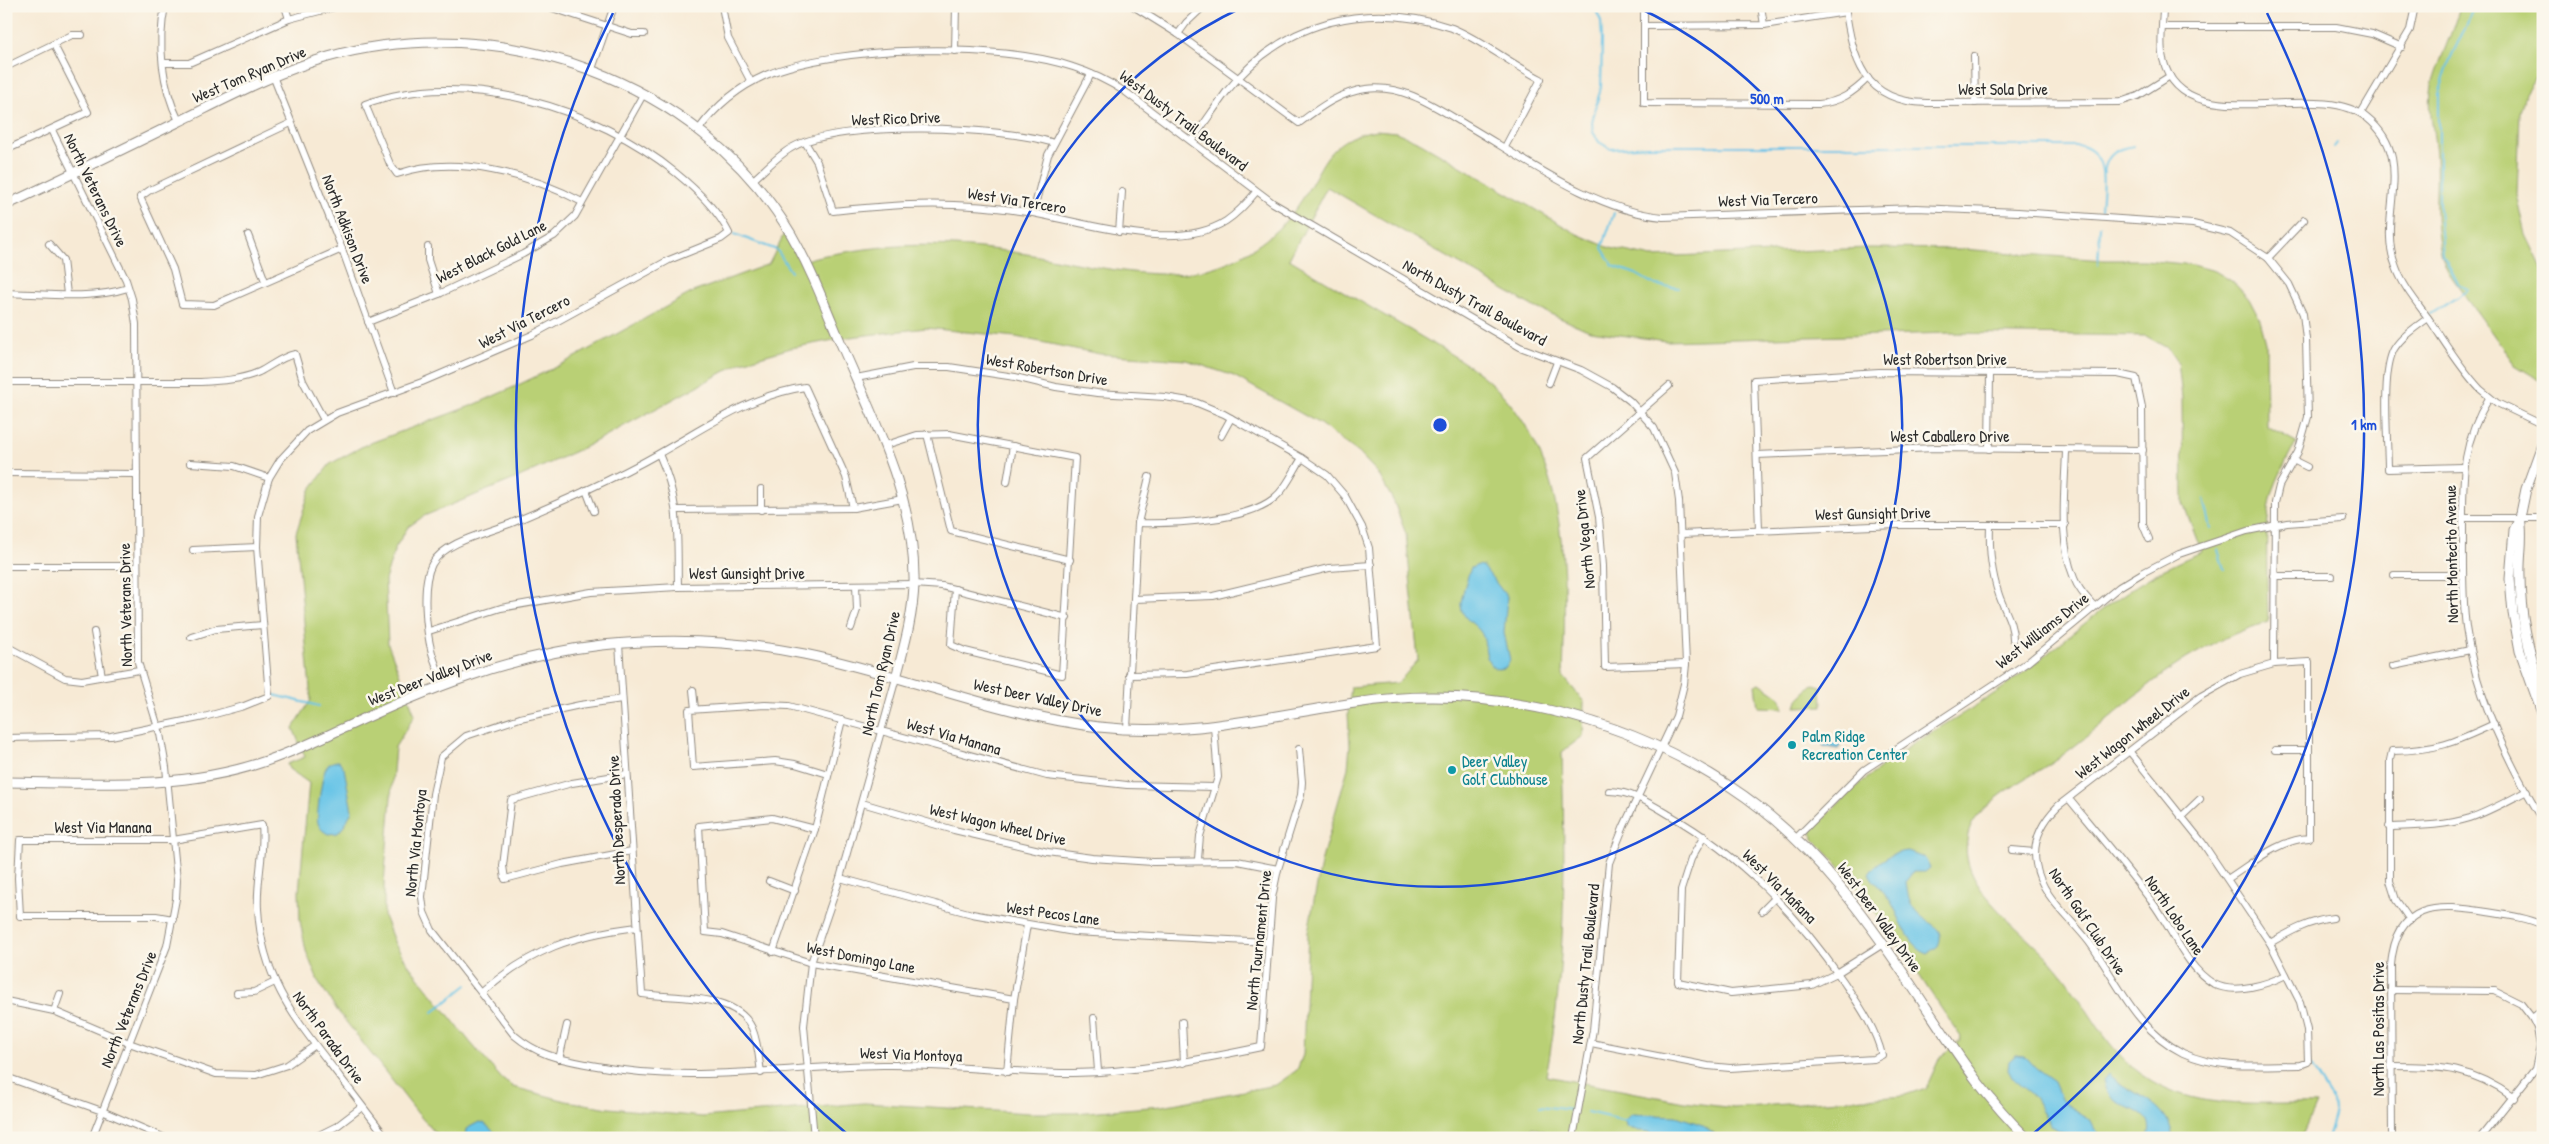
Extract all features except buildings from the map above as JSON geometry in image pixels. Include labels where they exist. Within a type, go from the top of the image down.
[{"type":"street","points":[[164,6],[163,63],[169,101],[179,121]]},
{"type":"street","points":[[284,6],[289,19]]},
{"type":"street","points":[[163,63],[189,63],[289,19],[339,6]]},
{"type":"street","points":[[546,6],[632,34],[644,34]]},
{"type":"street","points":[[592,69],[614,6]]},
{"type":"street","points":[[722,6],[728,38],[751,82]]},
{"type":"street","points":[[955,51],[956,6]]},
{"type":"street","points":[[1133,6],[1178,34],[1239,78]]},
{"type":"street","points":[[1178,34],[1186,23],[1204,6]]},
{"type":"street","points":[[1644,6],[1644,104],[1819,104],[1834,102],[1853,93],[1868,78]]},
{"type":"street","points":[[1761,6],[1764,26]]},
{"type":"street","points":[[2163,6],[2162,54],[2170,76],[2186,93],[2207,102],[2333,103],[2361,113],[2381,132],[2391,151],[2394,169],[2390,241],[2392,257],[2401,279],[2472,380],[2489,398],[2543,425]]},
{"type":"street","points":[[2361,113],[2402,47],[2414,22],[2415,6]]},
{"type":"street","points":[[1644,26],[1764,26],[1845,9]]},
{"type":"street","name":"West Sola Drive","points":[[1845,9],[1853,52],[1860,68],[1884,93],[1904,101],[1975,103],[2120,102],[2138,96],[2170,76]]},
{"type":"street","points":[[1192,140],[1228,90],[1239,78],[1262,56],[1291,35],[1318,23],[1347,15],[1388,12],[1408,14],[1454,29],[1541,79],[1505,147]]},
{"type":"street","points":[[2163,27],[2336,27],[2372,34],[2402,47]]},
{"type":"street","points":[[6,67],[72,35],[82,35]]},
{"type":"street","name":"West Tom Ryan Drive","points":[[6,205],[272,76],[327,57],[360,50],[457,42],[522,51],[592,69],[644,93],[699,129],[752,181]]},
{"type":"street","points":[[6,150],[88,112],[54,44]]},
{"type":"street","name":"West Dusty Trail Boulevard","points":[[699,129],[709,115],[733,94],[751,82],[801,63],[839,57],[955,51],[1046,61],[1071,66],[1127,93],[1192,140],[1256,192]]},
{"type":"street","points":[[1974,56],[1975,103]]},
{"type":"street","points":[[1033,213],[1041,177],[1054,143],[1091,74]]},
{"type":"street","name":"North Adkison Drive","points":[[272,76],[342,248],[394,393]]},
{"type":"street","name":"West Via Tercero","points":[[1239,78],[1299,123],[1320,106],[1344,94],[1367,89],[1395,90],[1432,104],[1595,199],[1641,215],[1663,217],[1916,208],[2094,217],[2194,224],[2217,228],[2252,246],[2268,258],[2289,284],[2303,314],[2306,339],[2308,417],[2293,460],[2279,486],[2275,504],[2274,664]]},
{"type":"street","points":[[582,202],[565,193],[518,177],[467,167],[442,165],[413,168],[397,174],[390,164],[366,104],[403,93],[427,91],[500,95],[539,103],[620,135]]},
{"type":"street","name":"West Black Gold Lane","points":[[368,322],[439,294],[523,254],[554,236],[575,216],[644,93]]},
{"type":"street","points":[[291,123],[150,190],[140,197],[173,269],[182,304],[214,306],[265,281],[342,248]]},
{"type":"street","name":"West Rico Drive","points":[[752,181],[793,146],[846,133],[922,128],[992,131],[1033,136],[1054,143]]},
{"type":"street","name":"North Veterans Drive","points":[[52,130],[128,288],[136,324],[139,670],[158,725],[168,781],[177,880],[174,919],[168,946],[92,1138]]},
{"type":"street","name":"West Via Tercero","points":[[158,725],[204,717],[244,706],[269,696],[257,548],[258,516],[269,478],[280,460],[307,431],[324,420],[487,356],[532,335],[669,260],[721,239],[729,233],[722,219],[699,193],[661,161],[620,135]]},
{"type":"street","name":"West Via Tercero","points":[[805,142],[817,162],[833,210],[922,204],[973,206],[1033,213],[1119,232],[1175,234],[1208,229],[1225,222],[1245,206],[1256,192]]},
{"type":"street","name":"North Tom Ryan Drive","points":[[752,181],[792,235],[823,300],[886,445],[903,499],[914,584],[909,629],[882,730],[840,878],[811,963],[804,1026],[814,1138]]},
{"type":"street","points":[[1119,232],[1122,192]]},
{"type":"street","name":"North Dusty Trail Boulevard","points":[[1256,192],[1520,347],[1581,370],[1612,387],[1640,412],[1654,428],[1675,473],[1681,534],[1686,664],[1680,703],[1609,863],[1602,955],[1591,1043],[1573,1138]]},
{"type":"street","points":[[2268,258],[2304,220]]},
{"type":"street","points":[[248,235],[265,281]]},
{"type":"street","points":[[49,244],[63,260],[67,294]]},
{"type":"street","points":[[428,247],[428,260],[439,294]]},
{"type":"street","points":[[6,293],[111,293],[128,288]]},
{"type":"street","points":[[2428,318],[2404,336],[2391,358],[2388,375],[2388,469],[2463,467]]},
{"type":"street","points":[[6,382],[229,380],[258,372],[285,356],[295,354],[303,381],[324,420]]},
{"type":"street","points":[[1549,384],[1557,362]]},
{"type":"street","name":"West Robertson Drive","points":[[856,378],[913,367],[949,367],[1015,377],[1056,387],[1089,392],[1175,398],[1195,402],[1231,418],[1302,458],[1327,475],[1345,496],[1362,527],[1369,548],[1377,646],[1187,674],[1129,675]]},
{"type":"street","name":"West Robertson Drive","points":[[1757,455],[1754,380],[1879,372],[2118,374],[2136,378],[2142,407],[2143,450]]},
{"type":"street","points":[[1989,449],[1990,372]]},
{"type":"street","name":"North Vega Drive","points":[[1669,386],[1587,458],[1599,517],[1603,566],[1605,667],[1686,664]]},
{"type":"street","points":[[444,685],[432,653],[428,631],[425,578],[432,562],[444,549],[506,526],[586,490],[658,454],[722,416],[758,399],[805,387],[846,477],[853,508]]},
{"type":"street","name":"North Montecito Avenue","points":[[2489,398],[2470,435],[2463,467],[2462,575],[2465,616],[2470,650],[2481,690],[2494,724],[2543,820]]},
{"type":"street","points":[[1221,436],[1231,418]]},
{"type":"street","points":[[886,445],[927,434],[949,434],[1075,458],[1067,618],[1062,675],[965,651],[951,645],[955,589]]},
{"type":"street","points":[[927,434],[951,530],[1070,560]]},
{"type":"street","points":[[2543,442],[2526,489],[2520,518],[2514,530],[2511,552],[2513,613],[2524,667],[2543,716]]},
{"type":"street","points":[[1007,482],[1013,446]]},
{"type":"street","name":"West Caballero Drive","points":[[1757,455],[1936,448],[2143,450]]},
{"type":"street","points":[[2066,450],[2065,525],[2073,577],[2080,591],[2094,606]]},
{"type":"street","points":[[2143,450],[2143,525],[2149,539]]},
{"type":"street","points":[[658,454],[671,480],[677,510],[678,587]]},
{"type":"street","points":[[1757,455],[1759,530]]},
{"type":"street","points":[[1138,524],[1201,521],[1258,507],[1272,500],[1282,491],[1302,458]]},
{"type":"street","points":[[2293,460],[2307,467]]},
{"type":"street","points":[[190,463],[234,466],[269,478]]},
{"type":"street","points":[[6,473],[137,474]]},
{"type":"street","points":[[1127,729],[1138,524],[1149,477]]},
{"type":"street","points":[[761,489],[761,510]]},
{"type":"street","points":[[586,490],[594,511]]},
{"type":"street","points":[[677,510],[853,508],[903,499]]},
{"type":"street","name":"West Williams Drive","points":[[1796,838],[1864,770],[2028,662],[2119,587],[2179,554],[2220,538],[2275,525],[2343,518]]},
{"type":"street","points":[[2463,518],[2543,518]]},
{"type":"street","points":[[2520,518],[2522,530],[2520,577],[2522,611],[2532,660],[2543,692]]},
{"type":"street","name":"West Gunsight Drive","points":[[1681,534],[1897,525],[2065,525]]},
{"type":"street","points":[[1990,525],[1989,549],[1992,574],[2005,611],[2013,626],[2013,638]]},
{"type":"street","points":[[193,550],[257,548]]},
{"type":"street","points":[[1135,599],[1213,596],[1329,568],[1371,565]]},
{"type":"street","points":[[6,566],[122,566],[138,568]]},
{"type":"street","points":[[2394,575],[2462,575]]},
{"type":"street","points":[[2274,576],[2332,576]]},
{"type":"street","name":"West Gunsight Drive","points":[[428,631],[501,608],[555,597],[620,589],[678,587],[914,584],[955,589],[1067,618]]},
{"type":"street","points":[[851,628],[857,610],[856,585]]},
{"type":"street","points":[[2543,618],[2540,623],[2543,629]]},
{"type":"street","points":[[191,637],[216,629],[263,625]]},
{"type":"street","points":[[94,632],[102,676]]},
{"type":"street","name":"West Deer Valley Drive","points":[[6,782],[168,781],[215,775],[263,762],[444,685],[530,658],[619,644],[694,642],[767,648],[806,654],[1038,716],[1084,725],[1127,729],[1214,727],[1362,702],[1402,698],[1459,697],[1520,705],[1581,719],[1660,748],[1737,791],[1796,838],[1838,883],[1883,944],[1977,1083],[2027,1138]]},
{"type":"street","name":"North Desperado Drive","points":[[619,644],[642,994],[715,1001],[732,1008],[748,1022]]},
{"type":"street","points":[[6,646],[65,678],[82,680],[139,670]]},
{"type":"street","points":[[2393,666],[2470,650]]},
{"type":"street","name":"West Wagon Wheel Drive","points":[[2034,852],[2038,834],[2048,816],[2201,696],[2240,674],[2274,664],[2309,662],[2309,750]]},
{"type":"street","points":[[693,690],[694,767],[775,761],[795,764],[828,774]]},
{"type":"street","name":"North Via Montoya","points":[[482,992],[432,930],[424,912],[422,897],[433,794],[441,757],[457,742],[481,730],[520,718],[580,705],[622,699]]},
{"type":"street","name":"West Via Manana","points":[[692,709],[765,705],[789,706],[1047,776],[1127,785],[1214,788]]},
{"type":"street","points":[[773,952],[815,829],[842,720]]},
{"type":"street","points":[[2494,724],[2450,745],[2429,750],[2392,751],[2390,760],[2390,881],[2396,900],[2410,920],[2433,908],[2450,906],[2517,917],[2543,925]]},
{"type":"street","points":[[6,738],[111,736],[158,725]]},
{"type":"street","points":[[1198,860],[1200,836],[1214,788],[1218,766],[1214,727]]},
{"type":"street","name":"North Tournament Drive","points":[[1261,1047],[1268,942],[1278,869],[1301,796],[1302,782],[1299,750]]},
{"type":"street","points":[[2229,878],[2280,845],[2293,839],[2309,838],[2309,750],[2275,750]]},
{"type":"street","points":[[2130,752],[2229,878],[2270,943],[2286,975]]},
{"type":"street","points":[[628,774],[572,783],[511,800],[503,866],[505,879],[571,862],[632,851]]},
{"type":"street","points":[[1609,791],[1620,791],[1637,798]]},
{"type":"street","points":[[2389,827],[2426,826],[2459,821],[2482,813],[2527,791]]},
{"type":"street","name":"West Via Mañana","points":[[1591,1043],[1708,1066],[1730,1068],[1874,1059],[1882,1055],[1878,1039],[1867,1018],[1798,920],[1750,873],[1704,836],[1650,803],[1637,798]]},
{"type":"street","name":"North Lobo Lane","points":[[2069,799],[2153,903],[2196,970],[2215,985],[2241,988],[2268,984],[2286,975]]},
{"type":"street","points":[[2181,817],[2200,799]]},
{"type":"street","name":"West Wagon Wheel Drive","points":[[862,803],[954,830],[1048,852],[1092,858],[1145,861],[1237,861],[1278,869]]},
{"type":"street","name":"West Domingo Lane","points":[[815,829],[772,818],[699,826],[705,932],[722,934],[811,963],[1014,999]]},
{"type":"street","name":"West Via Manana","points":[[174,919],[156,916],[20,916],[18,878],[20,840],[173,840],[262,825]]},
{"type":"street","name":"North Parada Drive","points":[[262,825],[263,839],[258,908],[267,958],[275,982],[284,1002],[314,1046],[387,1138]]},
{"type":"street","points":[[1704,836],[1691,859],[1681,890],[1678,982],[1730,993],[1812,986],[1837,973],[1883,944]]},
{"type":"street","points":[[2012,850],[2034,852]]},
{"type":"street","name":"North Golf Club Drive","points":[[2034,852],[2038,875],[2046,890],[2089,942],[2134,1014],[2164,1042],[2204,1060],[2226,1064],[2300,1065],[2308,1062],[2307,1030],[2300,1002],[2286,975]]},
{"type":"street","name":"West Pecos Lane","points":[[840,878],[972,914],[1027,925],[1074,932],[1268,942]]},
{"type":"street","points":[[769,881],[795,891]]},
{"type":"street","points":[[1762,911],[1775,898]]},
{"type":"street","points":[[2270,943],[2296,928],[2318,920],[2333,918]]},
{"type":"street","name":"North Las Positas Drive","points":[[2392,1138],[2391,990],[2393,947],[2396,939],[2410,920]]},
{"type":"street","points":[[1007,1072],[1014,999],[1027,925]]},
{"type":"street","points":[[482,992],[520,962],[547,948],[602,932],[637,928]]},
{"type":"street","points":[[237,993],[254,992],[275,982]]},
{"type":"street","points":[[2391,990],[2495,991],[2521,1004],[2532,1018],[2537,1028],[2540,1055],[2530,1078],[2480,1138]]},
{"type":"street","name":"West Via Montoya","points":[[482,992],[514,1035],[529,1048],[559,1059],[613,1069],[677,1075],[761,1073],[808,1068],[886,1065],[1007,1072],[1098,1071],[1184,1063],[1261,1047]]},
{"type":"street","points":[[54,1011],[60,994]]},
{"type":"street","points":[[6,1001],[54,1011],[129,1043],[216,1074],[256,1075],[287,1065],[314,1046]]},
{"type":"street","points":[[2532,1018],[2543,1010]]},
{"type":"street","points":[[755,1017],[748,1022],[756,1042],[761,1073]]},
{"type":"street","points":[[1094,1018],[1098,1071]]},
{"type":"street","points":[[1182,1022],[1184,1063]]},
{"type":"street","points":[[559,1059],[567,1026]]},
{"type":"street","points":[[2391,1066],[2438,1066],[2461,1070],[2489,1081],[2514,1098]]},
{"type":"street","points":[[6,1077],[102,1111],[165,1138]]},
{"type":"street","points":[[313,1138],[337,1126],[362,1107]]},
{"type":"green space","points":[[2460,6],[2543,6],[2543,66],[2525,94],[2520,112],[2517,194],[2526,235],[2543,270],[2543,382],[2515,365],[2449,273],[2439,245],[2436,216],[2436,157],[2430,101],[2436,72]]},
{"type":"green space","points":[[1376,130],[1396,132],[1421,143],[1577,234],[1610,248],[1652,257],[1869,248],[1962,249],[2103,260],[2145,260],[2193,265],[2215,271],[2233,282],[2249,299],[2260,320],[2266,343],[2267,426],[2296,442],[2277,482],[2269,508],[2267,540],[2268,622],[2246,629],[2207,647],[2169,670],[2060,757],[1995,799],[1971,825],[1967,841],[1967,858],[1973,875],[1982,891],[2009,921],[2050,960],[2065,978],[2103,1034],[2133,1067],[2152,1081],[2175,1092],[2209,1101],[2245,1104],[2316,1104],[2301,1138],[1560,1138],[1533,1127],[1526,1138],[440,1138],[419,1115],[337,1010],[318,981],[306,951],[300,921],[299,892],[309,783],[289,769],[287,764],[305,757],[293,728],[311,700],[296,533],[310,490],[330,464],[365,445],[476,404],[516,386],[564,363],[693,292],[769,264],[784,234],[801,262],[819,256],[852,251],[929,245],[1029,254],[1107,269],[1145,273],[1182,273],[1213,268],[1227,263],[1254,248],[1277,230],[1297,207],[1327,157],[1345,140]],"holes":[[[1327,187],[1532,306],[1590,331],[1666,341],[1950,333],[2146,336],[2169,349],[2178,362],[2182,398],[2183,503],[2202,552],[2148,578],[2102,610],[2035,664],[1999,690],[1899,754],[1847,796],[1812,831],[1813,839],[1835,861],[1874,909],[1961,1037],[1960,1041],[1940,1057],[1926,1088],[1905,1095],[1734,1108],[1684,1102],[1546,1076],[1558,994],[1563,914],[1562,752],[1583,736],[1584,702],[1563,676],[1563,565],[1560,528],[1553,492],[1541,457],[1525,425],[1503,395],[1493,385],[1471,367],[1289,259]],[[926,328],[1016,337],[1100,354],[1186,360],[1234,376],[1320,424],[1359,453],[1378,473],[1394,502],[1406,534],[1418,660],[1398,683],[1351,687],[1348,714],[1350,745],[1348,768],[1322,859],[1308,932],[1303,1055],[1297,1070],[1276,1085],[1162,1106],[1075,1113],[1029,1113],[864,1103],[702,1117],[609,1108],[566,1101],[513,1087],[502,1079],[470,1042],[410,967],[395,944],[384,916],[384,884],[395,747],[415,715],[388,644],[385,580],[395,548],[408,527],[424,516],[517,478],[587,446],[742,362],[791,348],[850,337]]]},
{"type":"green space","points":[[1760,683],[1780,697],[1784,708],[1758,707],[1755,685]]},
{"type":"green space","points":[[1814,684],[1821,686],[1822,706],[1796,707],[1799,698]]},
{"type":"water","points":[[1478,565],[1483,566],[1507,597],[1504,633],[1510,660],[1505,668],[1497,669],[1492,666],[1487,657],[1483,636],[1462,611],[1462,599],[1468,576],[1471,568]]},
{"type":"water","points":[[1838,736],[1843,742],[1838,749],[1823,746],[1823,741],[1831,741]]},
{"type":"water","points":[[339,761],[344,768],[352,811],[338,833],[328,834],[322,830],[318,823],[320,795],[326,768],[331,763]]},
{"type":"water","points":[[1908,851],[1924,857],[1930,868],[1925,872],[1913,872],[1906,881],[1909,897],[1914,908],[1940,934],[1938,946],[1928,953],[1909,937],[1889,899],[1869,874],[1876,865],[1886,858]]},
{"type":"water","points":[[2016,1055],[2024,1056],[2036,1069],[2054,1082],[2061,1099],[2090,1119],[2100,1138],[2076,1138],[2051,1126],[2034,1097],[2014,1080],[2008,1069],[2009,1061]]},
{"type":"water","points":[[2108,1074],[2156,1107],[2170,1125],[2173,1138],[2147,1138],[2150,1130],[2145,1118],[2115,1100],[2109,1094],[2103,1080]]},
{"type":"water","points":[[1632,1114],[1676,1116],[1700,1124],[1714,1133],[1714,1138],[1658,1138],[1649,1132],[1632,1130],[1626,1127],[1625,1121]]},
{"type":"water","points":[[479,1122],[484,1123],[495,1133],[519,1138],[465,1138],[466,1129]]},
{"type":"waterway","points":[[1594,6],[1601,21],[1602,39],[1601,87],[1592,122],[1593,132],[1599,142],[1611,149],[1647,146],[2082,146],[2091,150],[2101,164],[2103,182],[2101,210]]},
{"type":"waterway","points":[[2468,290],[2459,285],[2443,255],[2439,209],[2439,94],[2450,59],[2474,9],[2471,6]]},
{"type":"waterway","points":[[2334,147],[2337,143]]},
{"type":"waterway","points":[[2104,172],[2110,156],[2118,151],[2134,146]]},
{"type":"waterway","points":[[1614,213],[1602,248],[1613,266],[1636,274],[1655,285],[1679,288]]},
{"type":"waterway","points":[[2098,265],[2100,226]]},
{"type":"waterway","points":[[734,234],[777,250],[791,272]]},
{"type":"waterway","points":[[2431,314],[2468,290]]},
{"type":"waterway","points":[[2204,499],[2211,528]]},
{"type":"waterway","points":[[2218,550],[2224,569]]},
{"type":"waterway","points":[[274,695],[319,706]]},
{"type":"waterway","points":[[433,1012],[467,985]]},
{"type":"waterway","points":[[2311,1066],[2334,1103],[2335,1112],[2327,1138]]},
{"type":"waterway","points":[[1540,1106],[1572,1110]]},
{"type":"waterway","points":[[1587,1112],[1626,1121]]},
{"type":"waterway","points":[[2229,1135],[2236,1138]]},
{"type":"place","name":"Palm Ridge Recreation Center","points":[[1792,745]]},
{"type":"place","name":"Deer Valley Golf Clubhouse","points":[[1452,770]]}]
